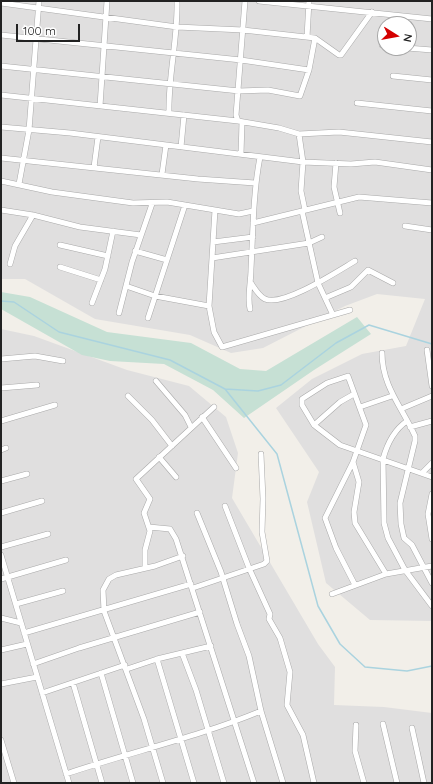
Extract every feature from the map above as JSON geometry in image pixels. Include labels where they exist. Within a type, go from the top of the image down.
[{"type":"street","points":[[19,184],[29,130],[40,1]]},
{"type":"street","points":[[100,106],[107,1]]},
{"type":"street","points":[[169,113],[173,53],[177,27],[177,1]]},
{"type":"street","points":[[241,154],[240,121],[236,115],[241,60],[240,42],[244,30],[245,1]]},
{"type":"street","points":[[259,1],[309,4],[432,19]]},
{"type":"street","points":[[1,3],[177,27],[244,30],[315,38],[337,54],[341,55],[372,12]]},
{"type":"street","points":[[307,37],[309,4]]},
{"type":"street","points":[[1,35],[241,60],[309,70]]},
{"type":"street","points":[[1,66],[239,91],[268,90],[300,96],[309,70],[315,38]]},
{"type":"street","points":[[417,49],[432,50]]},
{"type":"street","points":[[393,76],[432,80]]},
{"type":"street","points":[[1,95],[240,121],[280,128],[299,134],[339,132],[432,142]]},
{"type":"street","points":[[357,103],[432,111]]},
{"type":"street","points":[[181,147],[184,116]]},
{"type":"street","points":[[1,127],[304,162],[375,162],[432,170]]},
{"type":"street","points":[[299,134],[304,162],[300,191],[309,243],[318,283],[333,315]]},
{"type":"street","points":[[94,166],[98,137]]},
{"type":"street","points":[[162,174],[166,145]]},
{"type":"street","points":[[250,309],[248,302],[251,284],[253,211],[255,183],[260,157]]},
{"type":"street","points":[[1,158],[255,183]]},
{"type":"street","points":[[336,163],[334,187],[340,213]]},
{"type":"street","points":[[1,181],[52,192],[133,203],[152,204],[167,202],[239,214],[253,211]]},
{"type":"street","points":[[253,223],[366,196],[432,203]]},
{"type":"street","points":[[119,313],[135,251],[152,204]]},
{"type":"street","points":[[148,318],[185,206]]},
{"type":"street","points":[[1,210],[33,215],[80,227],[141,235]]},
{"type":"street","points":[[215,210],[209,306],[214,332],[223,347],[350,310]]},
{"type":"street","points":[[10,264],[15,246],[33,215]]},
{"type":"street","points":[[405,226],[432,230]]},
{"type":"street","points":[[92,303],[108,256],[113,231]]},
{"type":"street","points":[[213,242],[253,237]]},
{"type":"street","points":[[212,258],[309,243],[322,238]]},
{"type":"street","points":[[60,245],[108,256]]},
{"type":"street","points":[[135,251],[167,260]]},
{"type":"street","points":[[251,284],[261,296],[271,301],[280,300],[318,283],[355,261]]},
{"type":"street","points":[[60,267],[100,280]]},
{"type":"street","points":[[325,298],[351,287],[368,270],[393,283]]},
{"type":"street","points":[[126,286],[155,296],[209,306]]},
{"type":"street","points":[[427,350],[432,386]]},
{"type":"street","points":[[382,352],[384,369],[392,396],[410,426],[415,441],[400,503],[401,524],[404,538],[412,545],[432,583]]},
{"type":"street","points":[[1,359],[35,356],[63,361]]},
{"type":"street","points":[[355,585],[336,548],[325,518],[354,462],[358,450],[366,424],[349,377],[346,375],[327,383],[302,399],[302,405],[314,425],[340,445],[358,450],[432,477]]},
{"type":"street","points":[[156,381],[185,415],[191,427]]},
{"type":"street","points":[[1,388],[37,385]]},
{"type":"street","points":[[314,425],[340,402],[354,394]]},
{"type":"street","points":[[128,396],[152,420],[172,446]]},
{"type":"street","points":[[360,407],[392,396]]},
{"type":"street","points":[[401,409],[432,396]]},
{"type":"street","points":[[1,421],[55,405]]},
{"type":"street","points":[[145,568],[145,550],[150,534],[149,527],[144,518],[144,513],[150,499],[136,479],[214,407]]},
{"type":"street","points":[[202,417],[236,468]]},
{"type":"street","points":[[407,421],[398,429],[386,450],[383,459],[384,523],[388,538],[405,570],[432,606]]},
{"type":"street","points":[[410,426],[432,421]]},
{"type":"street","points":[[24,633],[223,578],[266,563],[268,558],[262,532],[263,499],[261,454]]},
{"type":"street","points":[[159,457],[176,477]]},
{"type":"street","points":[[354,462],[359,482],[354,512],[355,523],[386,574]]},
{"type":"street","points":[[422,473],[432,463]]},
{"type":"street","points":[[1,481],[27,474]]},
{"type":"street","points":[[432,494],[428,514],[432,539]]},
{"type":"street","points":[[1,513],[42,501]]},
{"type":"street","points":[[225,506],[249,568],[271,615],[269,619],[278,634],[289,670],[287,705],[303,735],[314,783]]},
{"type":"street","points":[[196,513],[223,578],[237,624],[249,656],[261,711],[283,783]]},
{"type":"street","points":[[149,527],[170,529],[183,556],[254,783]]},
{"type":"street","points":[[1,547],[48,534]]},
{"type":"street","points":[[1,555],[68,783]]},
{"type":"street","points":[[164,783],[126,667],[104,611],[103,590],[109,579],[116,575],[183,556]]},
{"type":"street","points":[[1,579],[66,560]]},
{"type":"street","points":[[332,594],[386,574],[432,566]]},
{"type":"street","points":[[16,604],[63,592]]},
{"type":"street","points":[[33,664],[113,637],[200,612]]},
{"type":"street","points":[[2,619],[21,623]]},
{"type":"street","points":[[1,650],[27,644]]},
{"type":"street","points":[[42,693],[101,673],[211,646]]},
{"type":"street","points":[[182,653],[196,690],[224,783]]},
{"type":"street","points":[[157,659],[194,783]]},
{"type":"street","points":[[101,673],[133,783]]},
{"type":"street","points":[[1,684],[37,677]]},
{"type":"street","points":[[72,683],[102,783]]},
{"type":"street","points":[[66,774],[152,746],[181,739],[236,722],[261,711]]},
{"type":"street","points":[[383,724],[398,783]]},
{"type":"street","points":[[356,725],[355,751],[364,783]]},
{"type":"street","points":[[412,728],[424,783]]},
{"type":"street","points":[[1,740],[4,758],[14,783]]},
{"type":"shaded area","points":[[1,1],[432,1],[432,621],[370,620],[326,583],[307,502],[319,472],[276,408],[312,379],[362,354],[406,346],[425,299],[377,294],[345,306],[263,348],[231,353],[190,335],[95,319],[25,279],[1,279]]},
{"type":"shaded area","points":[[1,329],[34,336],[127,370],[189,386],[226,417],[238,453],[232,498],[318,644],[335,667],[334,705],[384,707],[432,713],[432,783],[1,783]]},
{"type":"green space","points":[[1,292],[30,297],[107,332],[191,343],[240,369],[266,371],[357,317],[371,334],[314,370],[244,418],[213,390],[164,364],[110,361],[82,355],[1,309]]},
{"type":"waterway","points":[[1,301],[14,302],[59,332],[170,360],[225,389],[277,454],[318,606],[340,644],[365,667],[407,671],[432,666]]},
{"type":"waterway","points":[[225,389],[258,391],[281,385],[336,343],[369,325],[432,344]]}]
